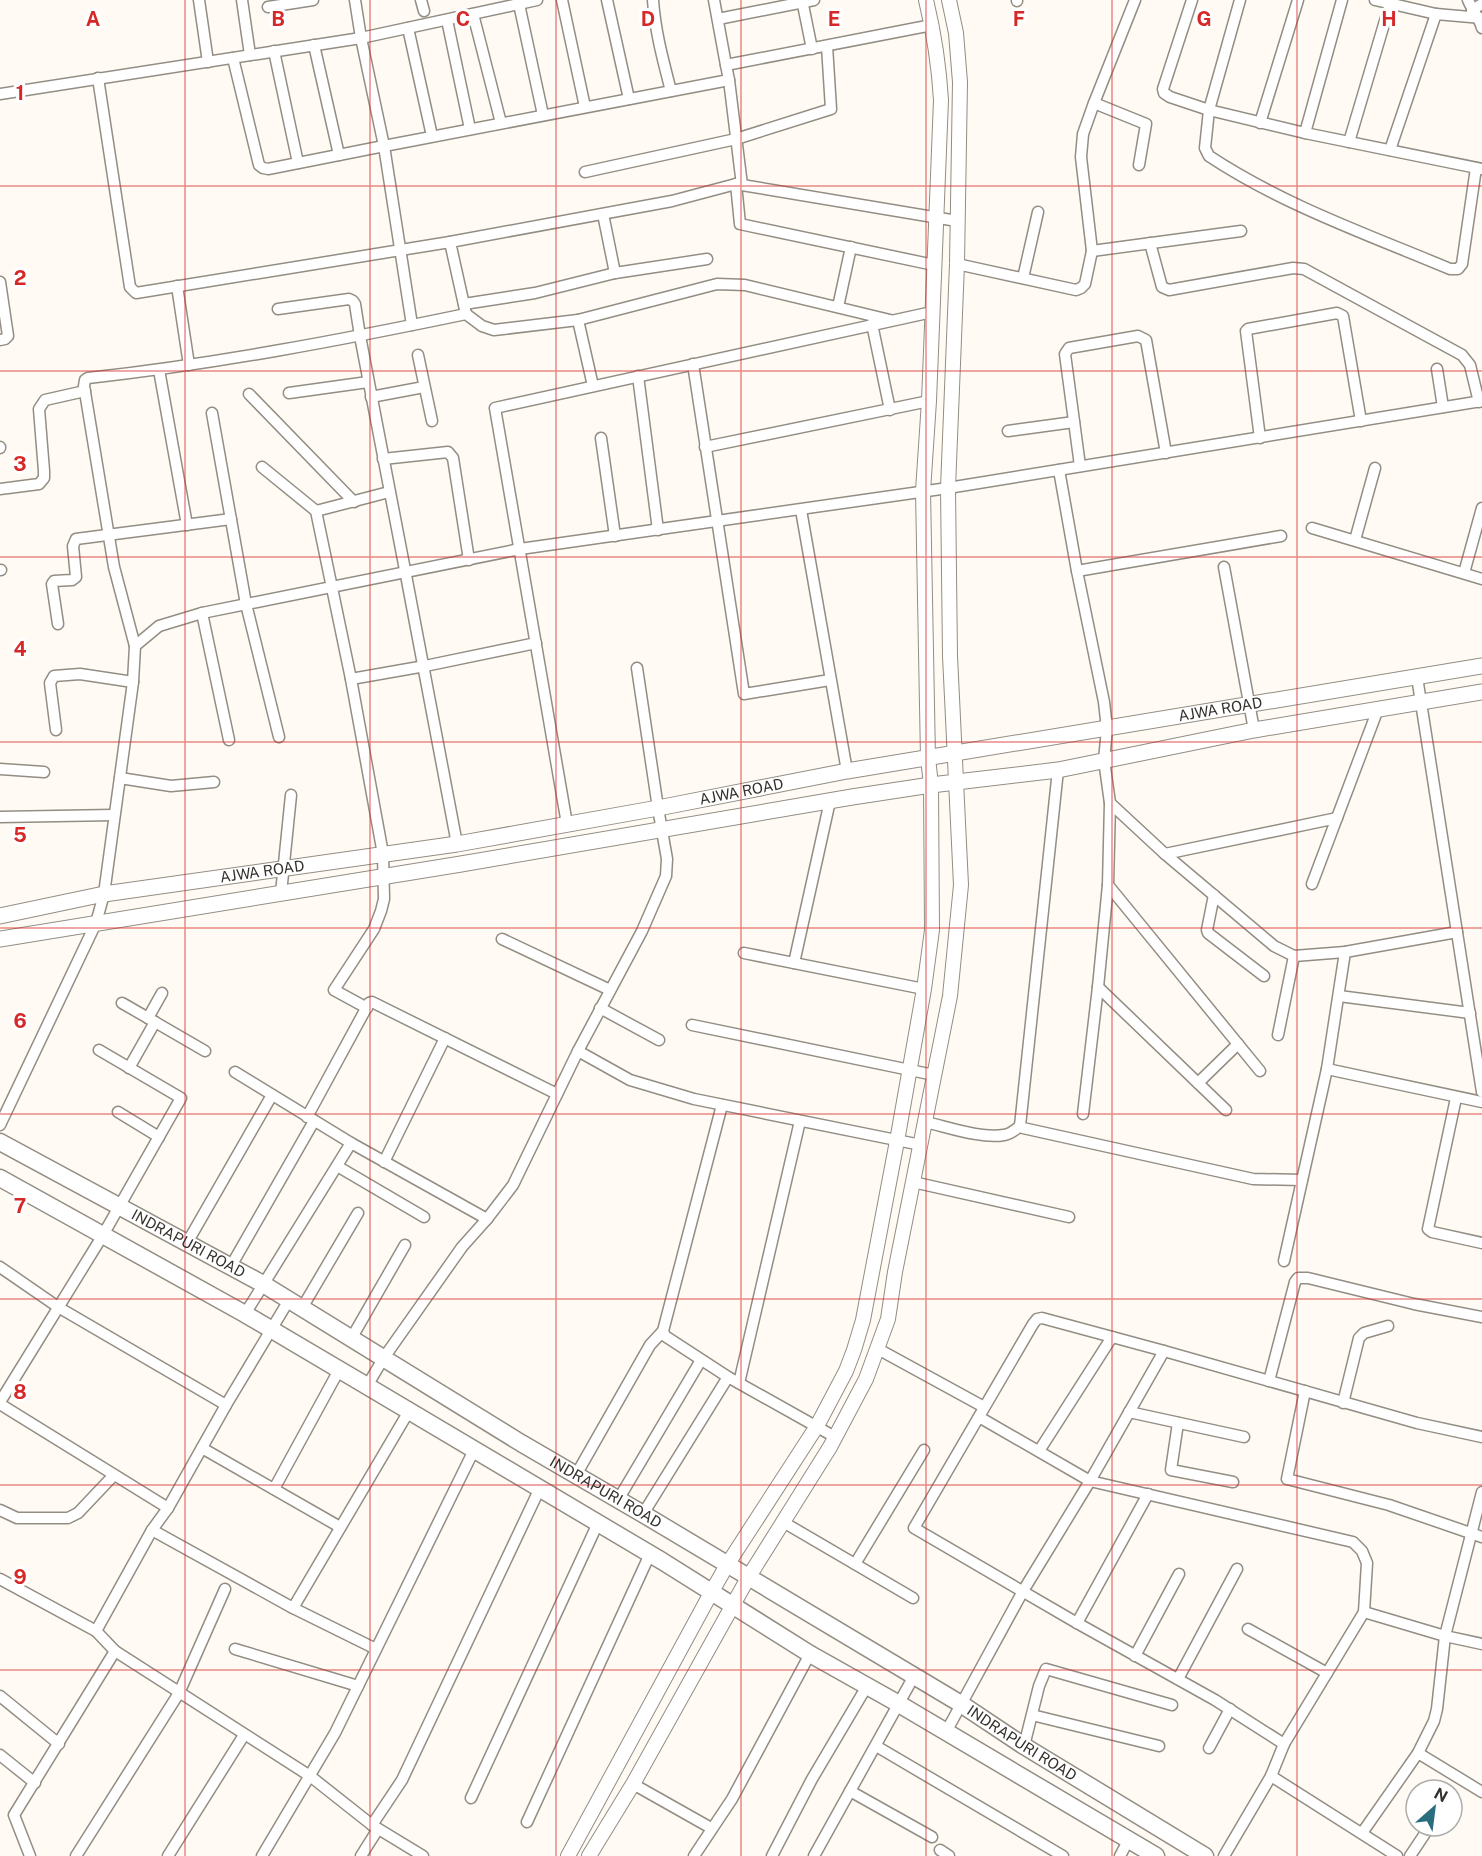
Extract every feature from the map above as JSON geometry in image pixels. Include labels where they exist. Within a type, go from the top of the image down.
[{"type":"main road","name":"AJWA ROAD","points":[[0,916],[104,894],[457,844],[847,771],[1482,666]]},
{"type":"main road","name":"AJWA ROAD","points":[[0,939],[830,801],[931,785],[1058,770],[1254,730],[1482,692]]},
{"type":"main road","name":"INDRAPURI ROAD","points":[[0,1142],[263,1284],[521,1443],[961,1704],[1024,1746],[1205,1856]]},
{"type":"main road","name":"INDRAPURI ROAD","points":[[0,1178],[245,1314],[368,1386],[650,1554],[810,1654],[1156,1856]]},
{"type":"street","points":[[199,0],[208,62]]},
{"type":"street","points":[[242,0],[250,55]]},
{"type":"street","points":[[268,7],[313,0]]},
{"type":"street","points":[[355,0],[384,146],[412,325]]},
{"type":"street","points":[[0,93],[361,38],[474,14],[502,4],[519,4],[537,0]]},
{"type":"street","points":[[562,0],[585,107]]},
{"type":"street","points":[[607,0],[629,99]]},
{"type":"street","points":[[653,0],[655,24],[671,91]]},
{"type":"street","points":[[714,0],[729,80],[736,139],[741,224],[934,265]]},
{"type":"street","points":[[568,1856],[726,1565],[817,1426],[846,1371],[863,1320],[873,1269],[924,989],[932,930],[931,785],[928,758],[923,492],[929,401],[941,99],[940,74],[926,0]]},
{"type":"street","points":[[589,1856],[633,1784],[748,1578],[835,1437],[866,1379],[888,1318],[895,1272],[950,996],[961,885],[957,782],[953,754],[948,488],[957,264],[960,82],[956,33],[949,0]]},
{"type":"street","points":[[957,264],[1076,290],[1085,284],[1092,251],[1081,157],[1083,134],[1135,0]]},
{"type":"street","points":[[1192,0],[1163,89],[1164,93],[1170,97],[1209,110],[1305,134],[1479,168],[1462,264],[1458,269],[1450,269],[1338,223],[1262,188],[1209,156],[1205,148],[1209,110],[1240,0]]},
{"type":"street","points":[[1260,123],[1298,0]]},
{"type":"street","points":[[1305,134],[1342,0]]},
{"type":"street","points":[[1375,0],[1436,14],[1477,15],[1482,4]]},
{"type":"street","points":[[718,19],[807,1],[812,49]]},
{"type":"street","points":[[519,4],[543,115]]},
{"type":"street","points":[[1349,142],[1390,4]]},
{"type":"street","points":[[474,14],[501,123]]},
{"type":"street","points":[[1390,150],[1436,14]]},
{"type":"street","points":[[447,20],[470,129]]},
{"type":"street","points":[[726,65],[932,25]]},
{"type":"street","points":[[408,28],[432,136]]},
{"type":"street","points":[[314,45],[339,155]]},
{"type":"street","points":[[585,172],[736,139],[831,109],[827,46]]},
{"type":"street","points":[[274,51],[298,163]]},
{"type":"street","points":[[234,58],[259,165],[268,169],[729,80]]},
{"type":"street","points":[[98,78],[130,287],[136,293],[450,242],[672,201],[739,184],[957,220]]},
{"type":"street","points":[[1094,103],[1146,124],[1139,165]]},
{"type":"street","points":[[1023,278],[1038,212]]},
{"type":"street","points":[[603,214],[615,273]]},
{"type":"street","points":[[1092,251],[1241,231]]},
{"type":"street","points":[[450,242],[465,309],[482,326],[494,330],[578,320],[717,284],[745,285],[890,320]]},
{"type":"street","points":[[135,646],[159,626],[202,613],[520,549],[923,492],[1480,401],[1470,365],[1462,355],[1304,269],[1293,268],[1170,290],[1162,287],[1150,243]]},
{"type":"street","points":[[838,308],[852,247]]},
{"type":"street","points":[[0,1125],[96,923],[104,894],[133,682],[135,646],[108,535],[85,391],[84,383],[88,378],[159,370],[360,336],[615,273],[707,259]]},
{"type":"street","points":[[0,282],[8,336],[0,340]]},
{"type":"street","points":[[177,286],[189,365]]},
{"type":"street","points":[[278,309],[349,299],[355,304],[457,844]]},
{"type":"street","points":[[567,824],[495,408],[932,312]]},
{"type":"street","points":[[1260,438],[1246,331],[1337,313],[1343,316],[1361,421]]},
{"type":"street","points":[[578,320],[593,386]]},
{"type":"street","points":[[872,324],[890,410]]},
{"type":"street","points":[[1080,466],[1066,350],[1138,336],[1146,340],[1166,453]]},
{"type":"street","points":[[418,355],[432,421]]},
{"type":"street","points":[[693,364],[744,694],[830,680]]},
{"type":"street","points":[[1437,369],[1443,407]]},
{"type":"street","points":[[159,370],[187,525]]},
{"type":"street","points":[[638,376],[658,530]]},
{"type":"street","points":[[289,393],[368,382]]},
{"type":"street","points":[[371,397],[424,387]]},
{"type":"street","points":[[0,489],[39,484],[42,481],[44,471],[39,409],[45,400],[85,391]]},
{"type":"street","points":[[249,394],[354,502]]},
{"type":"street","points":[[705,447],[929,401]]},
{"type":"street","points":[[212,413],[246,604],[279,737]]},
{"type":"street","points":[[1008,431],[1074,422]]},
{"type":"street","points":[[601,438],[615,536]]},
{"type":"street","points":[[383,459],[448,452],[451,454],[469,560]]},
{"type":"street","points":[[262,467],[316,511],[351,679],[383,854],[384,899],[374,929],[334,990],[367,1008]]},
{"type":"street","points":[[1355,540],[1375,468]]},
{"type":"street","points":[[1059,470],[1104,702],[1107,729],[1104,760],[1110,803],[1108,885],[1083,1114]]},
{"type":"street","points":[[316,511],[390,492]]},
{"type":"street","points":[[1464,573],[1482,508]]},
{"type":"street","points":[[801,510],[847,771]]},
{"type":"street","points":[[58,624],[52,584],[54,581],[72,580],[76,577],[73,543],[76,539],[231,519]]},
{"type":"street","points":[[1312,528],[1482,579]]},
{"type":"street","points":[[1077,571],[1281,536]]},
{"type":"street","points":[[1224,567],[1254,730]]},
{"type":"street","points":[[202,613],[229,740]]},
{"type":"street","points":[[351,679],[536,643]]},
{"type":"street","points":[[368,1386],[383,1359],[462,1247],[513,1185],[578,1051],[642,931],[666,876],[667,859],[637,668]]},
{"type":"street","points":[[56,730],[50,683],[54,676],[80,674],[133,682]]},
{"type":"street","points":[[1417,676],[1470,1013],[1477,1033],[1482,1092]]},
{"type":"street","points":[[1312,884],[1378,709]]},
{"type":"street","points":[[0,769],[44,772]]},
{"type":"street","points":[[1020,1126],[1058,770]]},
{"type":"street","points":[[120,778],[171,786],[214,782]]},
{"type":"street","points":[[282,893],[291,795]]},
{"type":"street","points":[[794,963],[830,801]]},
{"type":"street","points":[[1110,803],[1274,946],[1294,956],[1345,952],[1457,932]]},
{"type":"street","points":[[0,817],[114,815]]},
{"type":"street","points":[[1166,854],[1337,818]]},
{"type":"street","points":[[1108,885],[1260,1071]]},
{"type":"street","points":[[1214,895],[1208,933],[1264,976]]},
{"type":"street","points":[[502,939],[610,990]]},
{"type":"street","points":[[1284,1261],[1327,1070],[1345,952]]},
{"type":"street","points":[[744,953],[924,989]]},
{"type":"street","points":[[1278,1035],[1294,956]]},
{"type":"street","points":[[1098,987],[1226,1110]]},
{"type":"street","points":[[129,1068],[162,993]]},
{"type":"street","points":[[1339,996],[1470,1013]]},
{"type":"street","points":[[231,1266],[311,1119],[369,1003],[375,1002],[557,1094]]},
{"type":"street","points":[[122,1003],[205,1051]]},
{"type":"street","points":[[600,1008],[659,1040]]},
{"type":"street","points":[[692,1025],[934,1075]]},
{"type":"street","points":[[384,1162],[445,1038]]},
{"type":"street","points":[[1198,1083],[1238,1044]]},
{"type":"street","points":[[99,1050],[181,1098],[103,1235],[0,1403],[168,1508]]},
{"type":"street","points":[[578,1051],[630,1080],[694,1099],[921,1145]]},
{"type":"street","points":[[1327,1070],[1482,1102]]},
{"type":"street","points":[[235,1072],[351,1143],[487,1219]]},
{"type":"street","points":[[187,1243],[272,1095]]},
{"type":"street","points":[[1456,1098],[1428,1229],[1432,1232],[1482,1243]]},
{"type":"street","points":[[576,1475],[650,1345],[663,1331],[722,1105]]},
{"type":"street","points":[[118,1112],[159,1137]]},
{"type":"street","points":[[739,1383],[800,1121]]},
{"type":"street","points":[[925,1122],[963,1131],[1004,1135],[1020,1126]]},
{"type":"street","points":[[1020,1126],[1253,1179],[1302,1180]]},
{"type":"street","points":[[245,1314],[351,1143]]},
{"type":"street","points":[[337,1166],[424,1217]]},
{"type":"street","points":[[913,1182],[1070,1217]]},
{"type":"street","points":[[96,1631],[270,1329],[295,1304],[358,1213]]},
{"type":"street","points":[[351,1339],[405,1245]]},
{"type":"street","points":[[0,1268],[58,1307],[226,1405]]},
{"type":"street","points":[[873,1269],[895,1272]]},
{"type":"street","points":[[1269,1381],[1295,1282],[1298,1278],[1308,1278],[1414,1304],[1482,1317]]},
{"type":"street","points":[[1284,1744],[1230,1709],[914,1528],[1037,1319],[1042,1318],[1164,1351],[1417,1423],[1482,1437]]},
{"type":"street","points":[[1343,1403],[1359,1338],[1364,1333],[1388,1326]]},
{"type":"street","points":[[663,1331],[665,1336],[728,1377],[835,1437]]},
{"type":"street","points":[[1039,1451],[1112,1337]]},
{"type":"street","points":[[878,1349],[1090,1481],[1353,1542],[1362,1551],[1367,1563],[1364,1612],[1284,1744],[1271,1776],[1224,1856]]},
{"type":"street","points":[[946,1732],[1023,1591],[1090,1481],[1164,1351]]},
{"type":"street","points":[[618,1500],[701,1360]]},
{"type":"street","points":[[274,1489],[339,1370]]},
{"type":"street","points":[[643,1514],[728,1377]]},
{"type":"street","points":[[1305,1391],[1287,1479],[1389,1505],[1476,1536]]},
{"type":"street","points":[[293,1608],[409,1411]]},
{"type":"street","points":[[1129,1412],[1244,1437]]},
{"type":"street","points":[[1179,1423],[1170,1470],[1233,1482]]},
{"type":"street","points":[[202,1448],[340,1527]]},
{"type":"street","points":[[262,1856],[335,1733],[474,1450]]},
{"type":"street","points":[[855,1564],[924,1450]]},
{"type":"street","points":[[0,1510],[17,1518],[68,1518],[78,1513],[114,1475]]},
{"type":"street","points":[[361,1856],[402,1780],[540,1488]]},
{"type":"street","points":[[1362,1833],[1418,1753],[1434,1721],[1445,1636],[1476,1536],[1482,1492]]},
{"type":"street","points":[[1077,1623],[1148,1494]]},
{"type":"street","points":[[783,1522],[914,1598]]},
{"type":"street","points":[[471,1798],[598,1523]]},
{"type":"street","points":[[153,1530],[293,1608],[376,1649]]},
{"type":"street","points":[[527,1822],[650,1554]]},
{"type":"street","points":[[1178,1679],[1237,1569]]},
{"type":"street","points":[[1135,1656],[1179,1574]]},
{"type":"street","points":[[0,1579],[96,1631],[116,1651],[310,1776],[375,1827],[423,1856]]},
{"type":"street","points":[[76,1856],[179,1693],[225,1589]]},
{"type":"street","points":[[1364,1612],[1445,1636],[1482,1644]]},
{"type":"street","points":[[1248,1629],[1327,1672]]},
{"type":"street","points":[[236,1649],[358,1686]]},
{"type":"street","points":[[30,1856],[14,1815],[116,1651]]},
{"type":"street","points":[[694,1856],[732,1798],[810,1654]]},
{"type":"street","points":[[1024,1746],[1039,1686],[1046,1669],[1172,1705]]},
{"type":"street","points":[[814,1856],[914,1676]]},
{"type":"street","points":[[772,1856],[812,1779],[867,1686]]},
{"type":"street","points":[[0,1696],[59,1744]]},
{"type":"street","points":[[1209,1748],[1230,1709]]},
{"type":"street","points":[[1032,1715],[1159,1746]]},
{"type":"street","points":[[168,1856],[244,1735]]},
{"type":"street","points":[[876,1746],[1063,1856]]},
{"type":"street","points":[[1418,1753],[1482,1792]]},
{"type":"street","points":[[0,1755],[35,1783]]},
{"type":"street","points":[[1271,1776],[1397,1856]]},
{"type":"street","points":[[633,1784],[711,1828]]},
{"type":"street","points":[[850,1791],[932,1837]]},
{"type":"street","points":[[1410,1856],[1422,1838]]},
{"type":"street","points":[[1120,1856],[1129,1839]]}]
